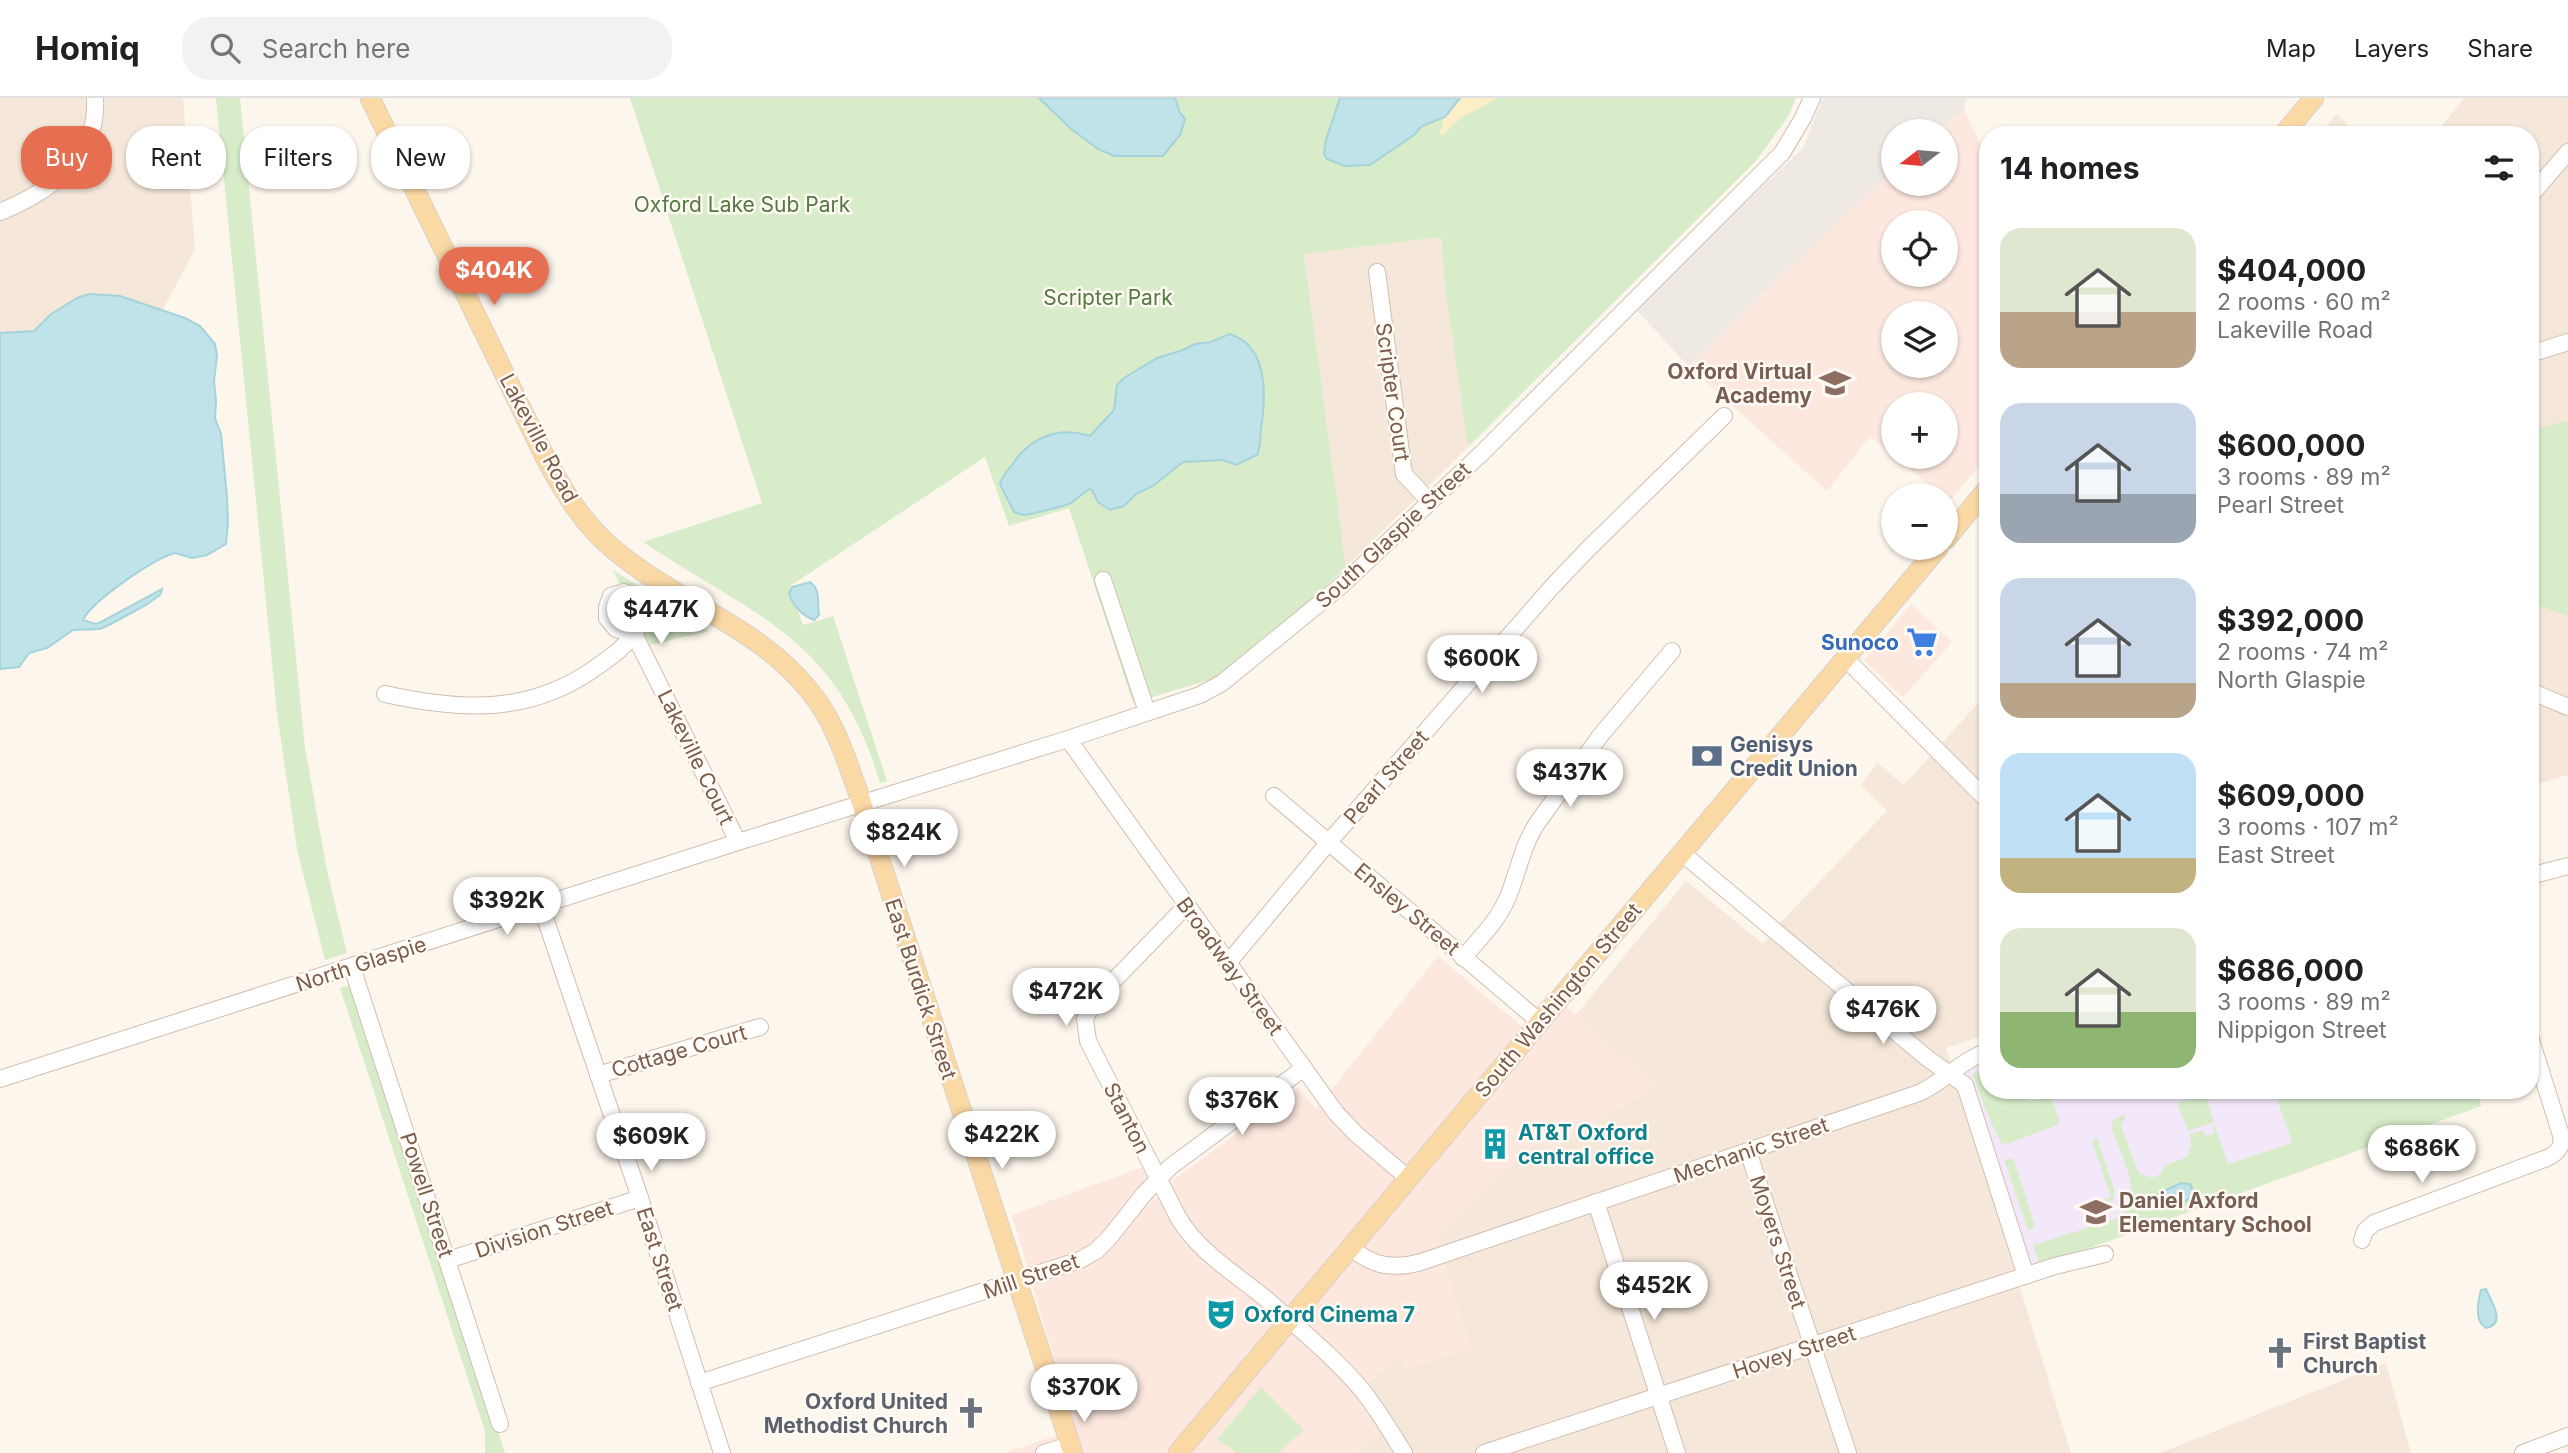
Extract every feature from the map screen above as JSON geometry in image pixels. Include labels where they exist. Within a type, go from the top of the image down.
[{"type":"main road","name":"Lakeville Road","points":[[370,98],[544,455],[567,496],[596,533],[622,556],[753,639],[790,669],[814,696],[834,727],[862,805]]},
{"type":"main road","points":[[2291,126],[2314,98]]},
{"type":"main road","points":[[1958,524],[1979,499]]},
{"type":"main road","name":"South Washington Street","points":[[1178,1453],[1928,560]]},
{"type":"main road","name":"East Burdick Street","points":[[862,805],[1071,1449]]},
{"type":"street","points":[[0,212],[47,190],[66,175],[90,138],[96,108],[95,98]]},
{"type":"street","name":"South Glaspie Street","points":[[862,805],[1200,695],[1222,683],[1342,585],[1503,432],[1774,161],[1803,118],[1812,98]]},
{"type":"street","points":[[2539,186],[2568,152]]},
{"type":"street","name":"Scripter Court","points":[[1377,272],[1404,474],[1430,502]]},
{"type":"street","points":[[2539,351],[2568,342]]},
{"type":"street","name":"Pearl Street","points":[[1228,962],[1328,843],[1579,558],[1724,416]]},
{"type":"street","points":[[1103,580],[1147,712]]},
{"type":"street","name":"Lakeville Court","points":[[385,694],[448,706],[487,706],[526,699],[559,689],[588,674],[625,647],[634,634],[738,842]]},
{"type":"street","points":[[1464,958],[1494,922],[1506,900],[1529,837],[1538,822],[1625,705],[1672,651]]},
{"type":"street","points":[[1846,659],[1979,792]]},
{"type":"street","points":[[2539,695],[2568,707]]},
{"type":"street","name":"Broadway Street","points":[[1068,739],[1346,1124],[1408,1178]]},
{"type":"street","name":"Ensley Street","points":[[1274,796],[1539,1022]]},
{"type":"street","name":"North Glaspie","points":[[0,1079],[738,842],[862,805]]},
{"type":"street","points":[[1682,853],[1927,1058],[1965,1085],[2025,1276]]},
{"type":"street","points":[[2539,874],[2568,866]]},
{"type":"street","name":"Stanton","points":[[1186,905],[1099,995],[1088,1011],[1086,1036],[1181,1223],[1195,1240],[1356,1383],[1404,1453]]},
{"type":"street","name":"East Street","points":[[541,906],[723,1453]]},
{"type":"street","name":"Powell Street","points":[[352,967],[500,1424]]},
{"type":"street","name":"Cottage Court","points":[[598,1075],[760,1027]]},
{"type":"street","name":"Mechanic Street","points":[[1350,1247],[1375,1264],[1405,1266],[1919,1093],[1968,1059],[1979,1055]]},
{"type":"street","points":[[2362,1240],[2365,1231],[2374,1223],[2547,1158],[2560,1149],[2561,1135],[2539,1065]]},
{"type":"street","name":"Mill Street","points":[[699,1383],[1080,1260],[1096,1251],[1170,1167],[1304,1069]]},
{"type":"street","name":"Moyers Street","points":[[1748,1151],[1848,1453]]},
{"type":"street","name":"Division Street","points":[[448,1260],[640,1198]]},
{"type":"street","points":[[1596,1202],[1677,1453]]},
{"type":"street","name":"Hovey Street","points":[[1484,1453],[2025,1276],[2105,1254]]},
{"type":"street","points":[[2523,1453],[2568,1436]]},
{"type":"street","points":[[1044,1453],[1071,1449]]},
{"type":"shaded area","points":[[0,98],[183,98],[185,126],[126,126],[126,189],[190,189],[195,249],[0,617]]},
{"type":"shaded area","points":[[1823,98],[1967,98],[1964,109],[1953,119],[1881,119],[1881,183],[1688,366],[1635,308],[1803,148]]},
{"type":"shaded area","points":[[2465,98],[2568,98],[2568,775],[2539,784],[2539,126],[2442,126]]},
{"type":"shaded area","points":[[1964,109],[1979,141],[1979,467],[1958,491],[1958,483],[1927,483],[1911,469],[1958,469],[1958,392],[1881,392],[1881,445],[1870,436],[1827,491],[1688,366],[1881,183],[1881,196],[1958,196],[1958,119],[1953,119]]},
{"type":"shaded area","points":[[2337,114],[2349,126],[2326,126]]},
{"type":"shaded area","points":[[1441,237],[1445,286],[1468,447],[1346,567],[1304,254]]},
{"type":"shaded area","points":[[1911,604],[1952,642],[1903,697],[1864,661]]},
{"type":"shaded area","points":[[1979,702],[1979,1037],[1946,1048],[2071,1453],[1355,1453],[1379,1436],[1355,1393],[1401,1354],[1406,1370],[1437,1238],[1539,1140],[1656,1086],[1576,1015],[1686,881],[1763,944],[1887,811],[1861,785],[1877,763],[1904,785]]},
{"type":"shaded area","points":[[1438,956],[1521,1026],[1549,991],[1657,1086],[1555,1149],[1539,1141],[1437,1238],[1471,1348],[1405,1370],[1400,1355],[1355,1392],[1379,1436],[1355,1453],[1004,1453],[1074,1429],[1012,1215],[1143,1167],[1155,1200],[1173,1180],[1299,1088],[1316,1109]]},
{"type":"shaded area","name":"Daniel Axford Elementary School","points":[[1979,1066],[1979,1099],[2479,1099],[2481,1106],[2024,1269],[1965,1071]]},
{"type":"shaded area","points":[[2386,1363],[2411,1453],[2160,1453]]},
{"type":"green space","points":[[216,98],[240,98],[243,126],[240,126],[240,189],[249,189],[305,748],[327,871],[347,953],[325,960],[297,849],[277,713],[225,189],[226,126],[219,126]]},
{"type":"green space","name":"Scripter Park","points":[[630,98],[1796,98],[1788,117],[1755,162],[1468,447],[1445,286],[1441,237],[1304,254],[1346,567],[1253,657],[1255,666],[1133,703],[1069,508],[1009,526],[985,457],[790,586],[803,625],[833,616],[887,781],[880,783],[862,734],[841,694],[816,663],[788,636],[757,613],[643,542],[762,503]]},
{"type":"green space","points":[[2568,420],[2568,616],[2539,606],[2539,428]]},
{"type":"green space","points":[[613,570],[709,631],[650,645]]},
{"type":"green space","points":[[351,985],[505,1453],[485,1453],[485,1431],[340,988]]},
{"type":"green space","points":[[1979,1070],[1979,1092],[1973,1076]]},
{"type":"green space","points":[[1982,1099],[2052,1099],[2059,1119],[2058,1125],[2006,1144],[2001,1143]]},
{"type":"green space","points":[[2190,1099],[2210,1099],[2207,1100],[2214,1122],[2188,1131],[2177,1103]]},
{"type":"green space","points":[[2277,1099],[2479,1099],[2481,1106],[2040,1266],[2033,1245],[2115,1219],[2125,1211],[2131,1190],[2125,1163],[2111,1127],[2114,1119],[2126,1114],[2121,1126],[2138,1172],[2152,1178],[2162,1173],[2164,1166],[2187,1157],[2191,1146],[2190,1134],[2203,1130],[2206,1136],[2215,1133],[2215,1126],[2228,1164],[2292,1143]]},
{"type":"green space","points":[[2097,1138],[2115,1192],[2113,1200],[2103,1205],[2101,1200],[2111,1197],[2092,1141]]},
{"type":"green space","points":[[2005,1160],[2014,1160],[2034,1223],[2034,1228],[2028,1230],[2006,1165]]},
{"type":"green space","points":[[1261,1387],[1304,1430],[1278,1453],[1237,1453],[1217,1439]]},
{"type":"sand","points":[[1460,98],[1498,98],[1462,117],[1443,135],[1439,133],[1443,125],[1442,119]]},
{"type":"water","points":[[1039,98],[1175,98],[1185,119],[1180,135],[1163,156],[1114,156],[1098,149],[1070,128]]},
{"type":"water","points":[[1340,98],[1460,98],[1445,117],[1422,126],[1414,135],[1370,165],[1345,166],[1327,159],[1324,154]]},
{"type":"water","points":[[89,294],[120,296],[185,318],[200,326],[215,344],[215,418],[221,434],[227,497],[226,544],[207,555],[192,558],[175,553],[153,563],[110,592],[83,620],[96,624],[162,589],[160,595],[146,605],[100,629],[73,630],[47,648],[29,653],[19,667],[0,669],[0,333],[34,331],[50,315],[77,298]]},
{"type":"water","points":[[1229,334],[1252,349],[1262,374],[1264,402],[1257,455],[1236,465],[1223,460],[1183,462],[1153,486],[1136,494],[1124,506],[1110,510],[1098,502],[1089,489],[1063,506],[1023,515],[1014,512],[1000,484],[1027,447],[1056,433],[1090,436],[1114,410],[1117,385],[1124,378],[1157,358]]},
{"type":"water","points":[[810,582],[818,597],[819,615],[814,620],[798,610],[789,594],[792,587]]},
{"type":"water","points":[[2181,1183],[2190,1184],[2194,1193],[2190,1198],[2174,1207],[2149,1209],[2146,1204],[2151,1197]]},
{"type":"water","points":[[2486,1289],[2497,1317],[2492,1326],[2486,1328],[2480,1321],[2478,1310],[2481,1290]]},
{"type":"place","name":"Oxford Virtual Academy","points":[[1835,383]]},
{"type":"place","name":"Sunoco","points":[[1922,642]]},
{"type":"place","name":"Genisys Credit Union","points":[[1707,756]]},
{"type":"place","name":"AT&T Oxford central office","points":[[1495,1144]]},
{"type":"place","name":"Daniel Axford Elementary School","points":[[2096,1212]]},
{"type":"place","name":"Oxford Cinema 7","points":[[1221,1314]]},
{"type":"place","name":"First Baptist Church","points":[[2280,1353]]},
{"type":"place","name":"Oxford United Methodist Church","points":[[971,1413]]},
{"type":"park label","name":"Oxford Lake Sub Park","points":[[742,204]]}]
